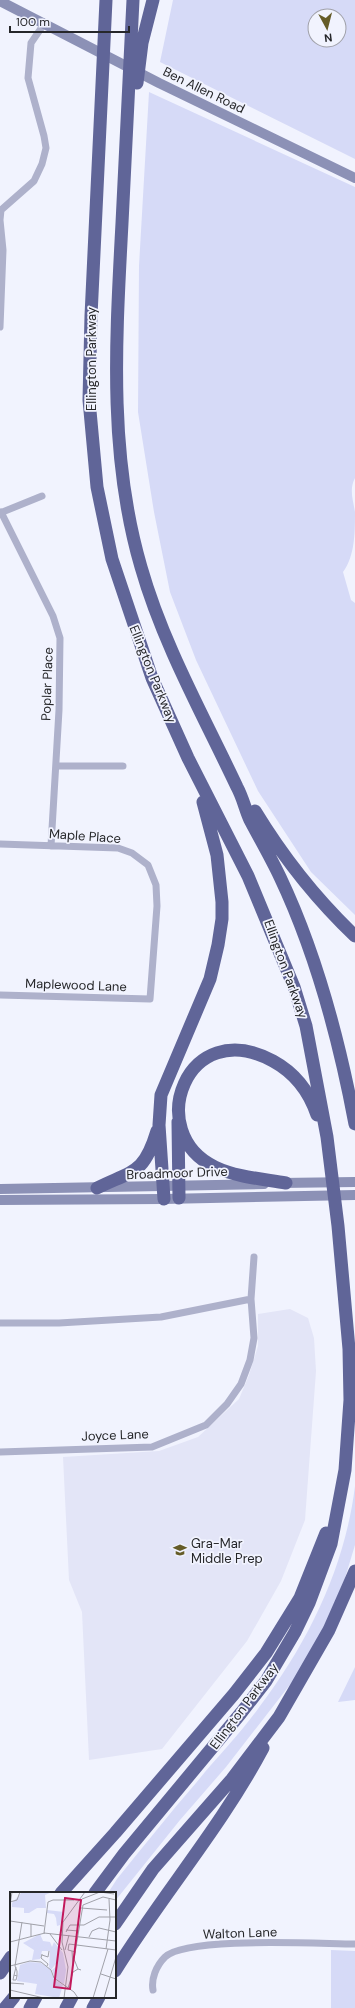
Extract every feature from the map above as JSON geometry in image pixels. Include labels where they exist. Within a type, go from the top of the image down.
[{"type":"highway","points":[[97,0],[101,114]]},
{"type":"highway","name":"Ellington Parkway","points":[[96,1892],[124,1854],[241,1713],[280,1658],[309,1602],[331,1544],[345,1470],[350,1400],[349,1349],[338,1226],[329,1156],[313,1055],[306,1026],[294,988],[248,876],[188,758],[152,678],[129,615],[112,559],[97,487],[89,400],[91,316],[106,0]]},
{"type":"highway","name":"Ellington Parkway","points":[[133,0],[118,301],[116,392],[123,478],[133,531],[140,565],[165,634],[192,697],[239,790],[249,818],[291,902],[319,976],[339,1047],[355,1124]]},
{"type":"highway","points":[[125,170],[142,43],[152,0]]},
{"type":"highway","points":[[164,1193],[159,1125],[161,1095],[210,979],[222,919],[218,855],[211,826],[188,758]]},
{"type":"highway","points":[[239,790],[293,868],[322,902],[355,936]]},
{"type":"highway","points":[[178,1192],[178,1108],[181,1092],[188,1075],[205,1058],[228,1050],[249,1052],[260,1055],[288,1071],[307,1091],[313,1103],[329,1156]]},
{"type":"highway","points":[[178,1108],[181,1128],[190,1145],[206,1162],[224,1171],[286,1183]]},
{"type":"highway","points":[[97,1188],[126,1175],[142,1164],[150,1153],[159,1125]]},
{"type":"highway","points":[[62,1892],[234,1694],[266,1653],[300,1598],[324,1539],[345,1470]]},
{"type":"highway","points":[[116,1969],[153,1912],[249,1775],[329,1630],[355,1571]]},
{"type":"highway","points":[[116,1923],[153,1869],[232,1779],[280,1717]]},
{"type":"highway","points":[[0,1973],[10,1958]]},
{"type":"highway","points":[[5,2008],[13,1998]]},
{"type":"highway","points":[[30,2008],[35,1998]]},
{"type":"highway","points":[[94,2008],[99,1998]]},
{"type":"main road","name":"Ben Allen Road","points":[[0,2],[159,83],[355,178]]},
{"type":"main road","name":"Broadmoor Drive","points":[[0,1200],[164,1193],[286,1183],[355,1182]]},
{"type":"main road","name":"Broadmoor Drive","points":[[0,1189],[97,1188],[164,1193]]},
{"type":"main road","name":"Broadmoor Drive","points":[[178,1192],[355,1195]]},
{"type":"street","points":[[0,328],[3,250],[0,220],[2,210],[34,181],[42,164],[46,148],[28,78],[31,43],[44,24]]},
{"type":"street","points":[[0,512],[42,496]]},
{"type":"street","name":"Poplar Place","points":[[0,512],[52,616],[60,638],[56,766],[51,846]]},
{"type":"street","points":[[56,766],[123,766]]},
{"type":"street","name":"Maple Place","points":[[0,844],[118,848],[132,853],[148,866],[156,885],[150,999]]},
{"type":"street","name":"Maplewood Lane","points":[[0,995],[150,999]]},
{"type":"street","name":"Joyce Lane","points":[[0,1452],[152,1446],[206,1425],[227,1404],[238,1389],[250,1360],[254,1338],[251,1299],[254,1257]]},
{"type":"street","points":[[0,1323],[59,1323],[161,1317],[251,1299]]},
{"type":"street","name":"Walton Lane","points":[[153,1990],[152,1981],[165,1956],[176,1951],[202,1945],[227,1943],[355,1944]]},
{"type":"shaded area","points":[[173,0],[355,0],[355,159],[160,62]]},
{"type":"shaded area","points":[[149,92],[355,187],[355,478],[352,490],[355,512],[355,528],[354,544],[350,559],[343,572],[351,600],[355,603],[355,915],[311,872],[258,791],[196,660],[170,592],[154,512],[138,412],[139,266]]},
{"type":"shaded area","name":"Gra-Mar Middle Prep","points":[[290,1309],[308,1318],[314,1338],[316,1371],[305,1520],[281,1581],[247,1641],[162,1749],[89,1760],[82,1612],[69,1580],[63,1457],[159,1451],[198,1437],[239,1399],[249,1375],[258,1346],[258,1314]]},
{"type":"shaded area","points":[[355,1486],[355,1545],[345,1578],[324,1628],[299,1673],[226,1767],[180,1820],[116,1900],[116,1892],[109,1892],[117,1879],[253,1716],[294,1656],[322,1602],[343,1545]]},
{"type":"shaded area","points":[[355,1667],[355,1700],[338,1702]]},
{"type":"shaded area","points":[[331,1950],[355,1951],[355,2008],[331,2008]]},
{"type":"place","name":"Gra-Mar Middle Prep","points":[[180,1550]]}]
